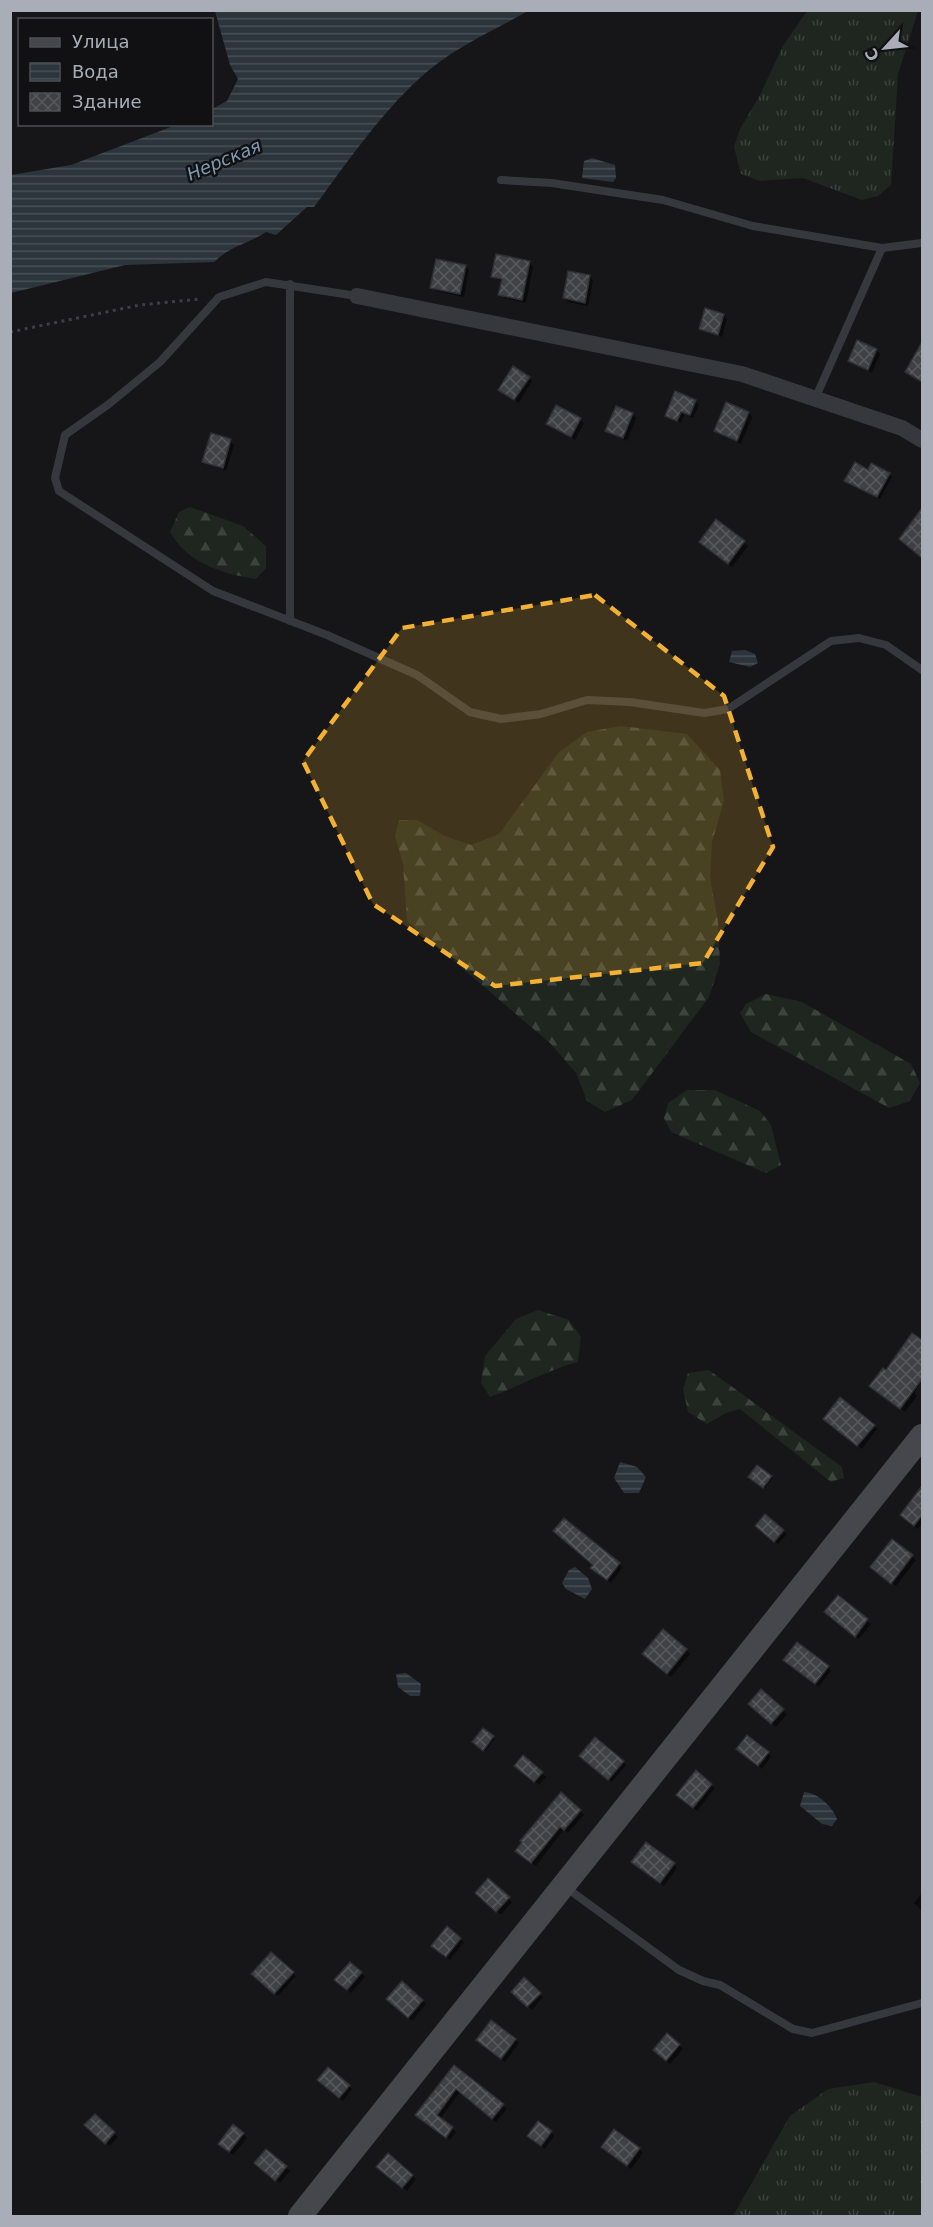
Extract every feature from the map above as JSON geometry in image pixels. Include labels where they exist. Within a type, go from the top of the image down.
[{"type":"street","points":[[357,296],[742,374],[902,429],[922,440]]},
{"type":"street","points":[[300,2217],[922,1436]]},
{"type":"lane","points":[[501,180],[552,183],[663,200],[753,226],[882,248],[922,243]]},
{"type":"lane","points":[[815,399],[882,248]]},
{"type":"lane","points":[[357,296],[266,282],[219,297],[160,362],[109,404],[65,435],[55,478],[58,491],[213,591],[291,621],[417,675],[470,712],[501,719],[541,714],[587,700],[630,702],[704,713],[728,708],[831,641],[859,638],[886,645],[922,670]]},
{"type":"lane","points":[[290,284],[291,621]]},
{"type":"lane","points":[[564,1886],[679,1970],[703,1981],[720,1985],[793,2029],[812,2033],[922,2002]]},
{"type":"path","points":[[10,332],[140,305],[219,297]]},
{"type":"highlighted area","points":[[595,595],[724,696],[773,847],[703,963],[495,986],[373,904],[303,761],[402,628]]},
{"type":"green space","points":[[807,11],[918,11],[898,74],[891,185],[878,196],[862,200],[803,178],[760,181],[741,174],[734,147],[740,129],[759,97],[783,46]]},
{"type":"green space","points":[[190,507],[243,526],[266,546],[266,568],[256,579],[231,574],[207,565],[186,552],[177,543],[170,532],[179,512]]},
{"type":"green space","points":[[621,726],[687,734],[720,770],[724,801],[712,842],[710,877],[718,922],[720,964],[709,997],[632,1100],[605,1112],[587,1101],[576,1073],[551,1044],[407,921],[403,864],[395,836],[399,820],[417,820],[445,836],[471,845],[499,834],[559,752],[587,732]]},
{"type":"green space","points":[[766,994],[802,1002],[911,1064],[920,1083],[910,1101],[889,1108],[751,1032],[740,1013],[746,1004]]},
{"type":"green space","points":[[687,1090],[715,1090],[760,1111],[771,1125],[781,1165],[766,1173],[671,1132],[664,1118],[668,1103]]},
{"type":"green space","points":[[538,1310],[569,1320],[581,1337],[578,1362],[555,1369],[490,1397],[481,1383],[485,1356],[516,1319]]},
{"type":"green space","points":[[709,1370],[842,1467],[844,1478],[831,1482],[740,1409],[726,1413],[707,1424],[688,1412],[683,1389],[688,1373]]},
{"type":"green space","points":[[874,2082],[922,2097],[922,2216],[733,2216],[790,2116],[828,2089]]},
{"type":"water","name":"Нерская","points":[[215,11],[528,11],[465,45],[429,70],[382,118],[314,207],[307,207],[276,235],[266,232],[226,252],[214,262],[125,265],[11,293],[11,175],[71,165],[173,126],[213,126],[213,108],[227,101],[238,79],[230,65]]},
{"type":"water","points":[[592,158],[615,165],[616,178],[613,182],[582,178],[584,161]]},
{"type":"water","points":[[745,650],[755,654],[758,663],[750,667],[729,662],[732,651]]},
{"type":"water","points":[[620,1462],[637,1467],[646,1477],[639,1493],[624,1493],[614,1478]]},
{"type":"water","points":[[575,1567],[588,1578],[592,1589],[585,1599],[566,1589],[562,1583],[569,1570]]},
{"type":"water","points":[[406,1673],[421,1684],[420,1696],[410,1696],[398,1687],[396,1674]]},
{"type":"water","points":[[804,1792],[824,1801],[832,1809],[837,1819],[832,1826],[822,1824],[800,1806]]},
{"type":"building","points":[[496,254],[530,261],[522,300],[498,295],[502,279],[491,277]]},
{"type":"building","points":[[436,259],[466,265],[460,294],[430,288]]},
{"type":"building","points":[[568,271],[590,275],[585,303],[563,298]]},
{"type":"building","points":[[705,308],[724,314],[718,335],[699,329]]},
{"type":"building","points":[[857,340],[877,349],[868,370],[848,361]]},
{"type":"building","points":[[922,342],[922,382],[905,372]]},
{"type":"building","points":[[513,366],[530,377],[514,400],[498,390]]},
{"type":"building","points":[[675,391],[696,400],[690,415],[681,412],[677,421],[665,416]]},
{"type":"building","points":[[726,402],[749,412],[737,441],[714,431]]},
{"type":"building","points":[[556,405],[581,418],[571,437],[546,424]]},
{"type":"building","points":[[616,406],[633,413],[623,438],[605,431]]},
{"type":"building","points":[[211,433],[231,439],[223,468],[202,462]]},
{"type":"building","points":[[855,462],[868,470],[871,463],[890,473],[877,497],[844,481]]},
{"type":"building","points":[[922,508],[922,558],[899,539]]},
{"type":"building","points":[[716,519],[745,541],[728,564],[699,542]]},
{"type":"building","points":[[912,1333],[922,1340],[922,1379],[900,1409],[869,1386],[883,1368],[886,1370]]},
{"type":"building","points":[[840,1397],[875,1425],[857,1446],[823,1419]]},
{"type":"building","points":[[757,1465],[772,1476],[763,1488],[748,1477]]},
{"type":"building","points":[[922,1486],[922,1515],[914,1526],[900,1515]]},
{"type":"building","points":[[765,1514],[784,1530],[774,1542],[755,1526]]},
{"type":"building","points":[[564,1518],[620,1563],[607,1580],[590,1568],[593,1565],[553,1531]]},
{"type":"building","points":[[892,1539],[913,1555],[891,1584],[870,1567]]},
{"type":"building","points":[[838,1595],[868,1619],[855,1637],[824,1612]]},
{"type":"building","points":[[663,1629],[687,1649],[667,1674],[642,1654]]},
{"type":"building","points":[[797,1642],[829,1666],[815,1684],[783,1660]]},
{"type":"building","points":[[761,1689],[784,1709],[771,1724],[748,1704]]},
{"type":"building","points":[[483,1728],[494,1736],[483,1751],[472,1742]]},
{"type":"building","points":[[747,1735],[769,1752],[758,1766],[736,1749]]},
{"type":"building","points":[[595,1737],[624,1761],[608,1780],[579,1756]]},
{"type":"building","points":[[523,1755],[543,1772],[534,1782],[514,1766]]},
{"type":"building","points":[[696,1770],[712,1784],[693,1808],[676,1795]]},
{"type":"building","points":[[561,1792],[581,1810],[564,1830],[560,1827],[531,1863],[515,1851],[522,1842],[520,1841]]},
{"type":"building","points":[[646,1842],[675,1863],[660,1883],[631,1862]]},
{"type":"building","points":[[488,1878],[510,1897],[496,1912],[475,1893]]},
{"type":"building","points":[[447,1926],[461,1938],[446,1957],[431,1946]]},
{"type":"building","points":[[271,1952],[294,1972],[274,1994],[251,1974]]},
{"type":"building","points":[[350,1962],[362,1972],[347,1990],[334,1980]]},
{"type":"building","points":[[524,1977],[541,1993],[527,2007],[511,1992]]},
{"type":"building","points":[[402,1981],[423,2000],[408,2018],[386,1999]]},
{"type":"building","points":[[491,2020],[516,2039],[501,2059],[476,2040]]},
{"type":"building","points":[[667,2033],[680,2044],[666,2061],[653,2050]]},
{"type":"building","points":[[454,2065],[504,2104],[492,2119],[456,2089],[437,2115],[453,2127],[446,2138],[415,2115]]},
{"type":"building","points":[[328,2067],[350,2085],[339,2098],[317,2080]]},
{"type":"building","points":[[95,2114],[115,2132],[105,2144],[84,2125]]},
{"type":"building","points":[[538,2121],[552,2131],[541,2146],[527,2136]]},
{"type":"building","points":[[233,2124],[244,2133],[229,2152],[218,2144]]},
{"type":"building","points":[[614,2129],[640,2148],[627,2166],[601,2147]]},
{"type":"building","points":[[266,2149],[287,2166],[275,2181],[254,2163]]},
{"type":"building","points":[[388,2153],[413,2175],[402,2188],[376,2167]]}]
